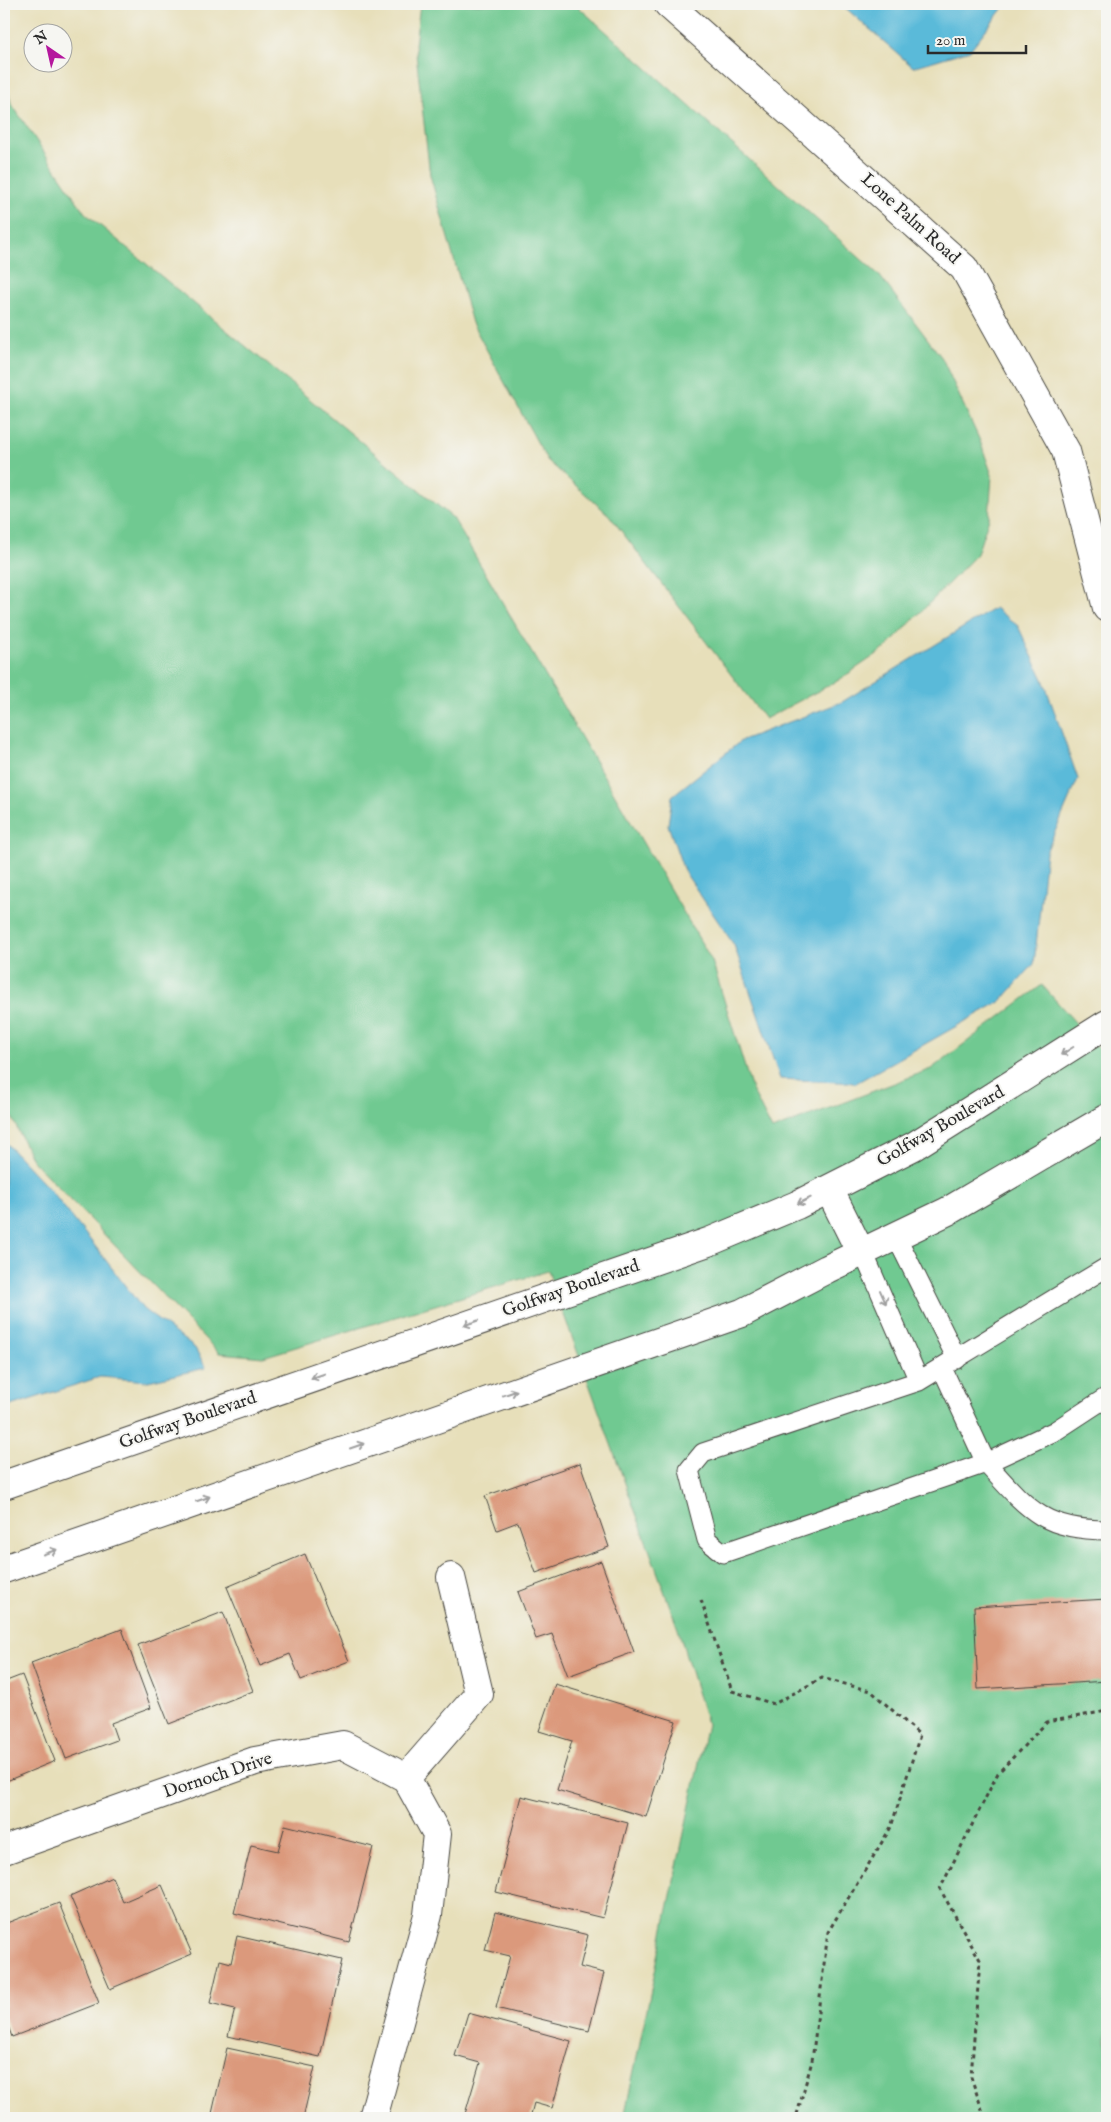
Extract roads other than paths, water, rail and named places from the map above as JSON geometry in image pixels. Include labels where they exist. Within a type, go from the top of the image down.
[{"type":"street","name":"Lone Palm Road","points":[[668,4],[964,268],[1066,451],[1107,608]]},
{"type":"street","name":"Golfway Boulevard","points":[[4,1485],[711,1241],[797,1205],[914,1146],[1107,1024]]},
{"type":"street","points":[[4,1569],[742,1314],[862,1252],[948,1211],[1107,1118]]},
{"type":"street","points":[[829,1189],[862,1252]]},
{"type":"street","points":[[372,2118],[428,1914],[437,1834],[406,1778],[479,1694],[451,1577]]},
{"type":"street","name":"Dornoch Drive","points":[[4,1850],[256,1761],[343,1745],[406,1778]]},
{"type":"lane","points":[[896,1236],[950,1363],[986,1463],[1020,1501],[1043,1519],[1082,1530],[1107,1530]]},
{"type":"lane","points":[[862,1252],[919,1381]]},
{"type":"lane","points":[[1107,1267],[919,1381],[703,1453],[688,1470],[707,1540],[722,1553],[986,1463],[1055,1431],[1107,1397]]},
{"type":"water","points":[[841,4],[1006,4],[970,50],[913,67]]},
{"type":"water","points":[[995,608],[1018,626],[1043,679],[1078,779],[1046,852],[1034,964],[1001,1001],[856,1083],[780,1079],[734,945],[684,871],[668,825],[672,796],[742,740],[842,702]]},
{"type":"water","points":[[4,1141],[51,1191],[143,1309],[195,1348],[206,1368],[148,1381],[100,1377],[4,1408]]}]
